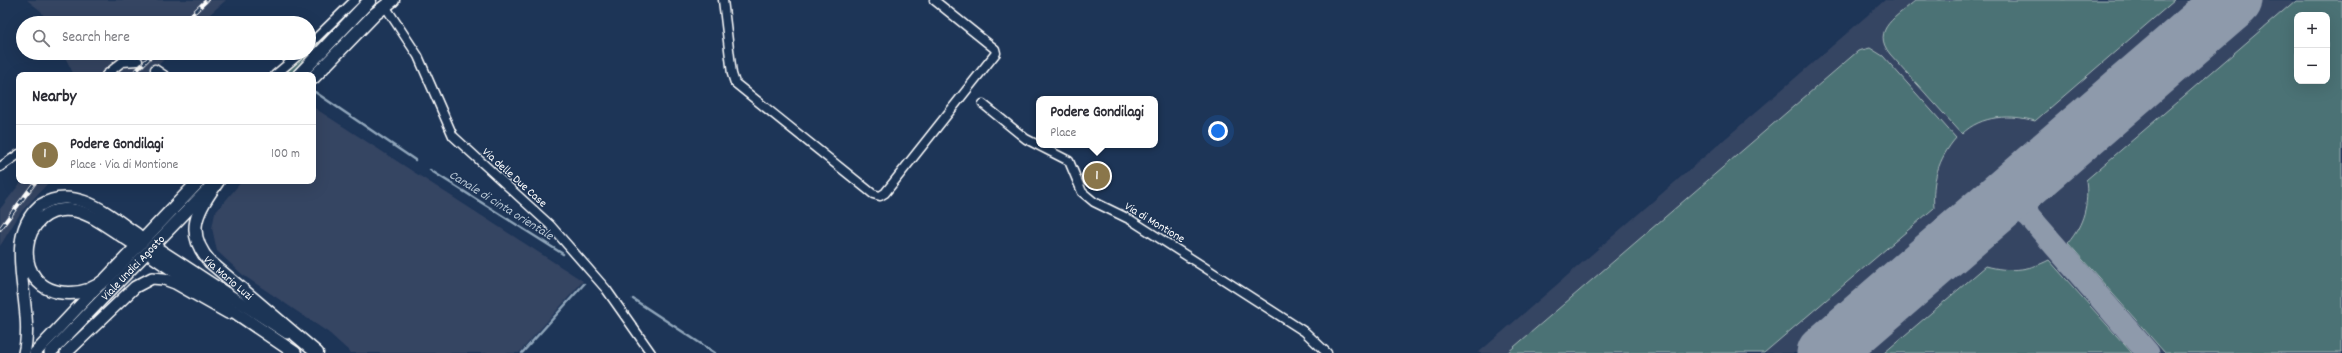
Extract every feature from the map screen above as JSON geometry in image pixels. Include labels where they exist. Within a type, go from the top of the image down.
[{"type":"main road","points":[[316,56],[364,1]]},
{"type":"main road","points":[[316,75],[387,2]]},
{"type":"main road","points":[[303,72],[313,60]]},
{"type":"main road","name":"Viale Undici Agosto","points":[[35,353],[196,184]]},
{"type":"main road","name":"Viale Undici Agosto","points":[[50,353],[214,184]]},
{"type":"main road","name":"Via Mario Luzi","points":[[215,184],[206,197],[196,218],[195,233],[200,250],[210,262],[312,349]]},
{"type":"main road","points":[[24,353],[27,320],[15,268],[13,252],[19,230],[26,217],[47,202],[60,198],[76,199],[91,204],[133,238]]},
{"type":"main road","name":"Viale Undici Agosto","points":[[101,283],[94,288],[72,293],[55,292],[46,288],[33,276],[27,259],[27,242],[30,233],[40,220],[58,211],[76,211],[133,238]]},
{"type":"main road","points":[[157,254],[312,349]]},
{"type":"main road","name":"Via Mario Luzi","points":[[157,254],[294,352]]},
{"type":"main road","points":[[66,353],[135,287],[148,279],[158,278],[180,285],[294,352]]},
{"type":"street","points":[[723,0],[732,74],[735,83],[877,196],[885,193],[996,53],[995,49],[934,0]]},
{"type":"street","points":[[316,39],[364,1]]},
{"type":"street","name":"Via delle Due Case","points":[[387,2],[418,56],[453,136],[550,225],[606,289],[651,353]]},
{"type":"street","points":[[279,72],[293,60]]},
{"type":"street","points":[[110,72],[122,62],[138,61]]},
{"type":"street","points":[[154,69],[159,72]]},
{"type":"street","name":"Via di Montione","points":[[983,104],[1026,139],[1036,144]]},
{"type":"street","name":"Via di Montione","points":[[1044,148],[1069,161],[1082,192],[1094,202],[1131,220],[1305,332],[1327,353]]},
{"type":"street","points":[[0,167],[16,156]]},
{"type":"shaded area","points":[[27,0],[226,0],[208,16],[44,16],[41,11]]},
{"type":"shaded area","points":[[1885,0],[2342,0],[2342,353],[1478,353]]},
{"type":"shaded area","points":[[66,60],[163,60],[152,72],[72,72]]},
{"type":"shaded area","points":[[316,109],[583,281],[519,353],[351,353],[329,333],[243,275],[217,251],[212,228],[215,213],[239,184],[316,184]]},
{"type":"shaded area","points":[[20,184],[47,184],[21,212],[0,246],[0,209]]},
{"type":"green space","points":[[359,0],[362,0],[316,48],[316,43]]},
{"type":"green space","points":[[1916,0],[2175,0],[2035,121],[2016,117],[1997,118],[1978,123],[1962,134],[1890,54],[1885,45],[1883,37],[1889,24]]},
{"type":"green space","points":[[2296,0],[2342,0],[2342,353],[2165,353],[2068,243],[2082,221],[2086,205],[2086,180]]},
{"type":"green space","points":[[1870,48],[1883,56],[1956,138],[1941,162],[1935,180],[1934,208],[1764,353],[1507,353],[1858,51]]},
{"type":"green space","points":[[299,60],[304,60],[293,72],[287,72]]},
{"type":"green space","points":[[2049,260],[2132,353],[1884,353],[1986,266],[2010,270],[2026,268]]},
{"type":"waterway","name":"Canale di cinta orientale","points":[[316,93],[415,160]]},
{"type":"waterway","name":"Canale di cinta orientale","points":[[430,170],[563,254]]},
{"type":"waterway","points":[[522,353],[584,284]]},
{"type":"waterway","name":"Canale di cinta orientale","points":[[633,299],[715,353]]},
{"type":"taxiway","points":[[1988,212],[2004,208],[2014,208],[2029,216],[2022,200],[2028,177]]},
{"type":"taxiway","points":[[2029,216],[2148,353]]},
{"type":"runway","points":[[1825,353],[2234,0]]},
{"type":"tunnel","points":[[138,61],[155,69]]},
{"type":"railway","points":[[190,16],[207,0]]},
{"type":"railway","points":[[135,72],[147,60]]},
{"type":"railway","points":[[0,229],[34,184]]},
{"type":"place","name":"Podere Gondilagi","points":[[1097,176]]}]
